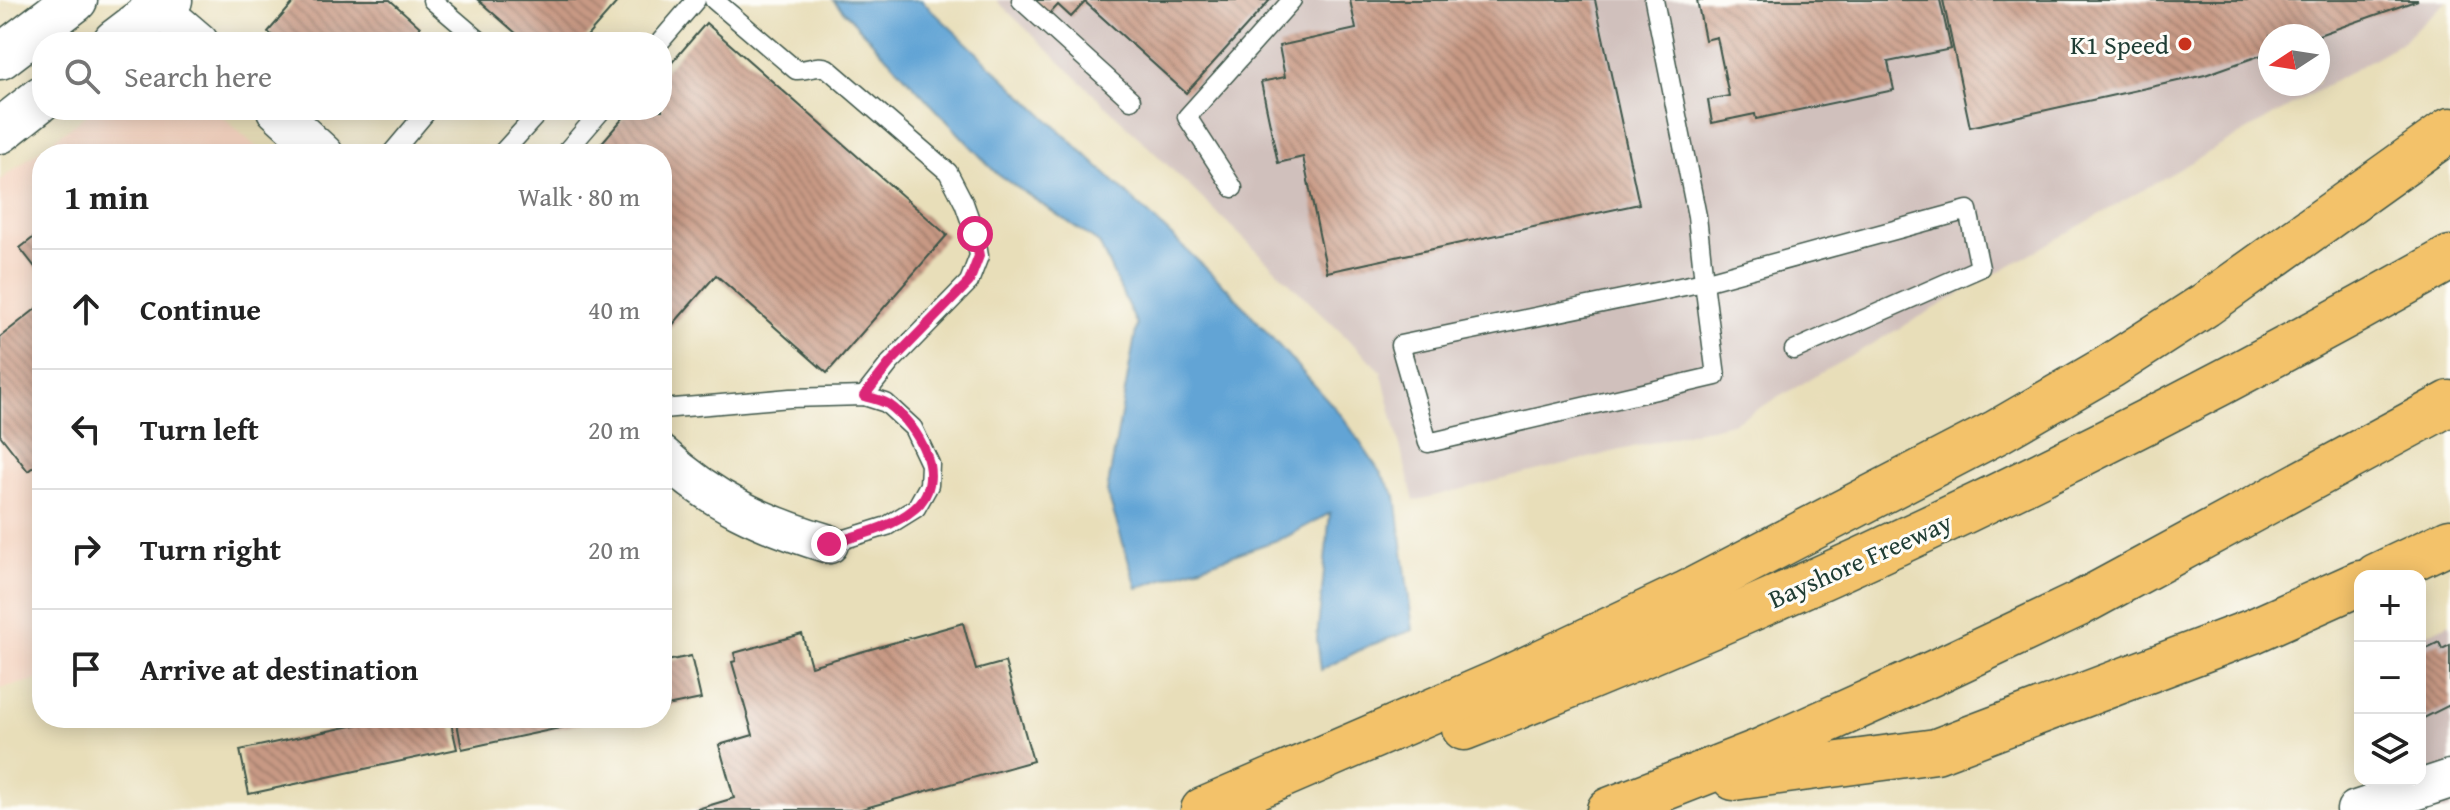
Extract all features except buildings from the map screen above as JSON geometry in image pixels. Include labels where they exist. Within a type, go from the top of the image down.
[{"type":"highway","points":[[1203,810],[1392,730],[1685,594],[1997,432],[2109,367],[2205,305],[2450,127]]},
{"type":"highway","name":"Bayshore Freeway","points":[[1246,810],[1543,697],[1889,547],[2119,436],[2290,347],[2450,258]]},
{"type":"highway","points":[[1609,810],[1676,785],[1931,674],[2079,604],[2450,403]]},
{"type":"highway","points":[[2389,570],[2450,541]]},
{"type":"highway","points":[[1676,785],[1936,751],[2253,631],[2354,586]]},
{"type":"street","points":[[33,32],[75,0]]},
{"type":"street","points":[[127,32],[160,3],[189,32]]},
{"type":"street","points":[[0,57],[32,33]]},
{"type":"street","points":[[0,131],[32,106]]},
{"type":"street","points":[[287,120],[313,144]]},
{"type":"street","points":[[672,464],[725,503],[774,527],[829,544]]},
{"type":"street","points":[[2356,810],[2450,779]]},
{"type":"lane","points":[[432,0],[469,32]]},
{"type":"lane","points":[[669,32],[696,0]]},
{"type":"lane","points":[[714,0],[796,70],[827,68],[948,172],[964,203],[979,256],[969,282],[890,363],[864,396]]},
{"type":"lane","points":[[1021,0],[1131,100]]},
{"type":"lane","points":[[1233,188],[1187,117],[1292,0]]},
{"type":"lane","points":[[1654,0],[1697,216],[1704,282],[1716,376],[1428,443],[1400,345],[1704,282],[1968,210],[1980,268],[1794,350]]},
{"type":"lane","points":[[399,144],[420,120]]},
{"type":"lane","points":[[510,144],[532,120]]},
{"type":"lane","points":[[573,144],[593,120]]},
{"type":"lane","points":[[672,408],[790,398],[864,396],[886,403],[913,428],[930,464],[929,485],[916,508],[887,526],[829,544]]},
{"type":"shaded area","points":[[996,0],[2448,0],[2401,43],[2330,83],[2330,24],[2258,24],[2258,96],[2308,96],[1735,422],[1414,501],[1381,371]]},
{"type":"shaded area","points":[[80,120],[226,120],[253,144],[48,144]]},
{"type":"shaded area","points":[[32,156],[32,681],[0,688],[0,180]]},
{"type":"shaded area","points":[[2450,623],[2450,810],[2400,810],[2416,786],[2426,786],[2426,634]]},
{"type":"water","points":[[833,0],[921,0],[1229,290],[1343,417],[1396,496],[1413,630],[1368,646],[1321,670],[1317,639],[1330,513],[1286,537],[1137,588],[1107,492],[1137,325],[1099,243],[997,174]]},
{"type":"place","name":"K1 Speed","points":[[2185,44]]},
{"type":"route","points":[[829,544],[887,526],[916,508],[929,485],[930,464],[913,428],[886,403],[864,396],[890,363],[969,282],[979,256],[975,234]]}]
